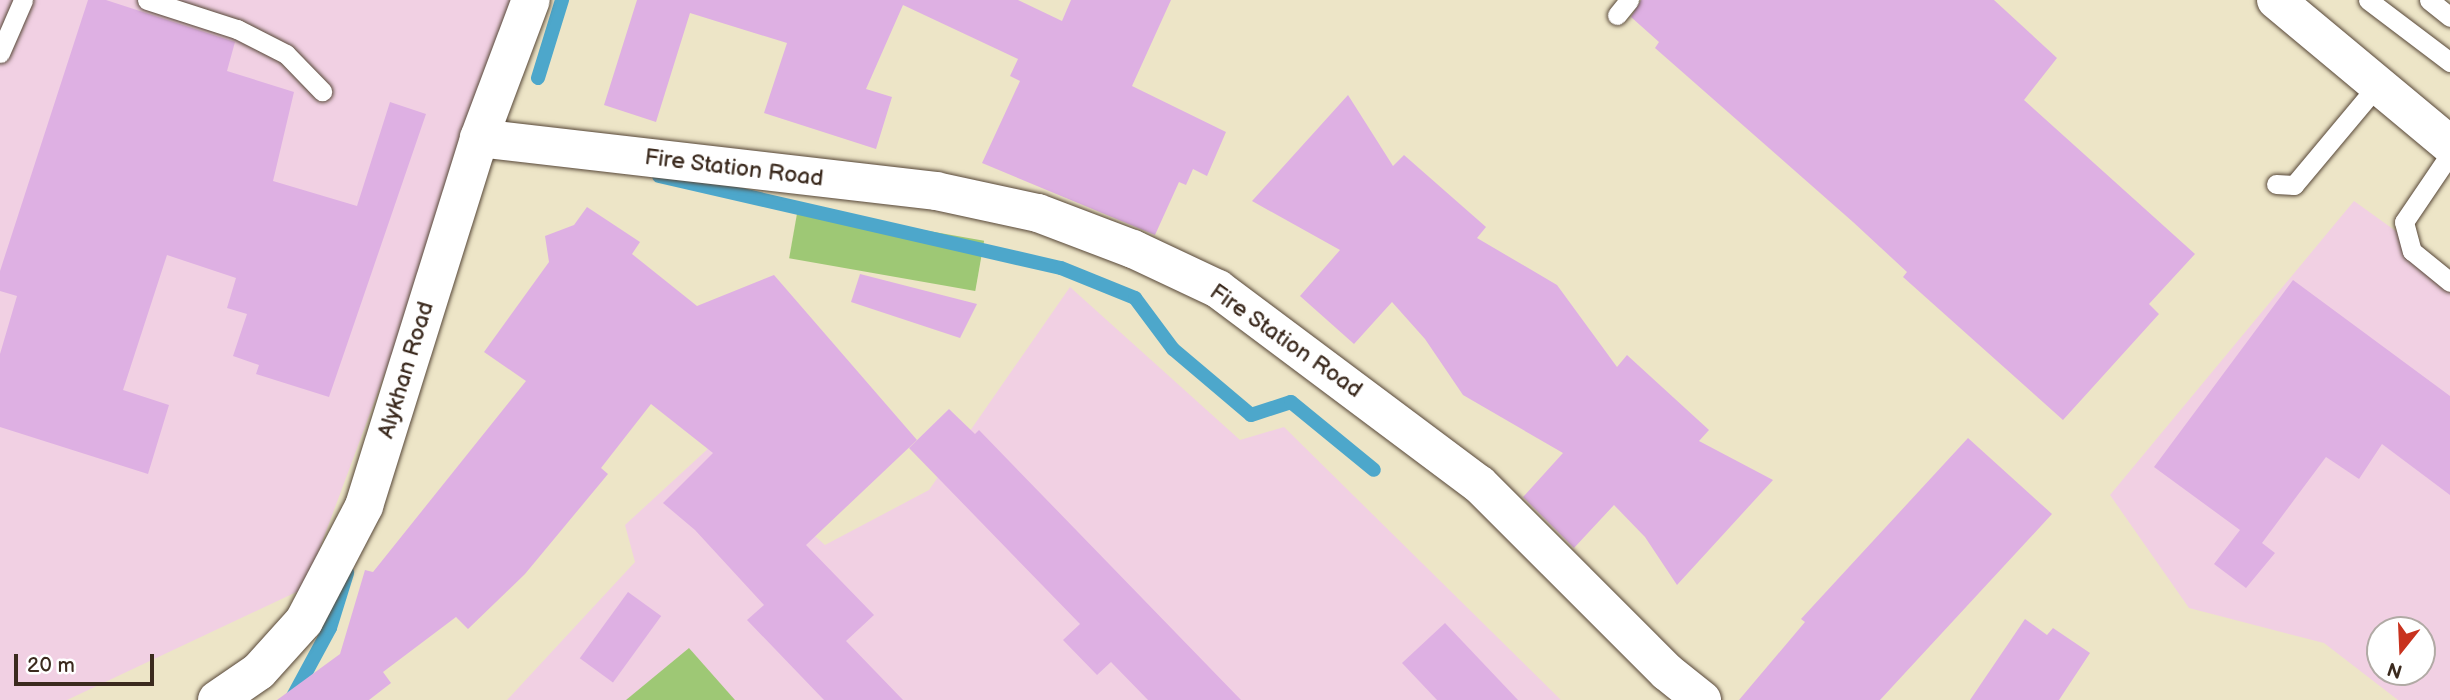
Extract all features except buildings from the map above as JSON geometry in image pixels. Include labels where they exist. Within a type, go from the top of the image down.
[{"type":"main road","name":"Alykhan Road","points":[[217,700],[260,671],[304,621],[363,506],[479,138],[531,0]]},
{"type":"main road","points":[[2276,0],[2376,87],[2450,145]]},
{"type":"main road","name":"Fire Station Road","points":[[479,138],[936,191],[1038,213],[1133,249],[1218,289],[1479,484],[1667,672],[1702,700]]},
{"type":"lane","points":[[0,53],[23,0]]},
{"type":"lane","points":[[147,0],[237,29],[286,54],[322,91]]},
{"type":"lane","points":[[2368,0],[2450,62]]},
{"type":"lane","points":[[2429,0],[2450,18]]},
{"type":"lane","points":[[2276,184],[2294,185],[2376,87]]},
{"type":"lane","points":[[2450,154],[2404,222],[2412,251],[2450,282]]},
{"type":"shaded area","points":[[0,0],[520,0],[516,21],[305,588],[67,700],[0,700]]},
{"type":"shaded area","points":[[2354,201],[2450,270],[2450,700],[2398,700],[2380,686],[2436,686],[2436,616],[2366,616],[2366,675],[2324,643],[2189,608],[2110,495]]},
{"type":"shaded area","points":[[1070,287],[1240,440],[1284,427],[1561,700],[507,700],[635,562],[625,525],[712,445],[825,545],[929,490]]},
{"type":"green space","points":[[798,208],[984,241],[975,291],[789,258]]},
{"type":"green space","points":[[689,648],[735,700],[626,700]]},
{"type":"waterway","points":[[538,78],[562,0]]},
{"type":"waterway","points":[[659,176],[1061,268],[1135,298],[1173,349],[1251,415],[1291,402],[1374,470]]},
{"type":"waterway","points":[[291,700],[330,628],[347,573]]}]
